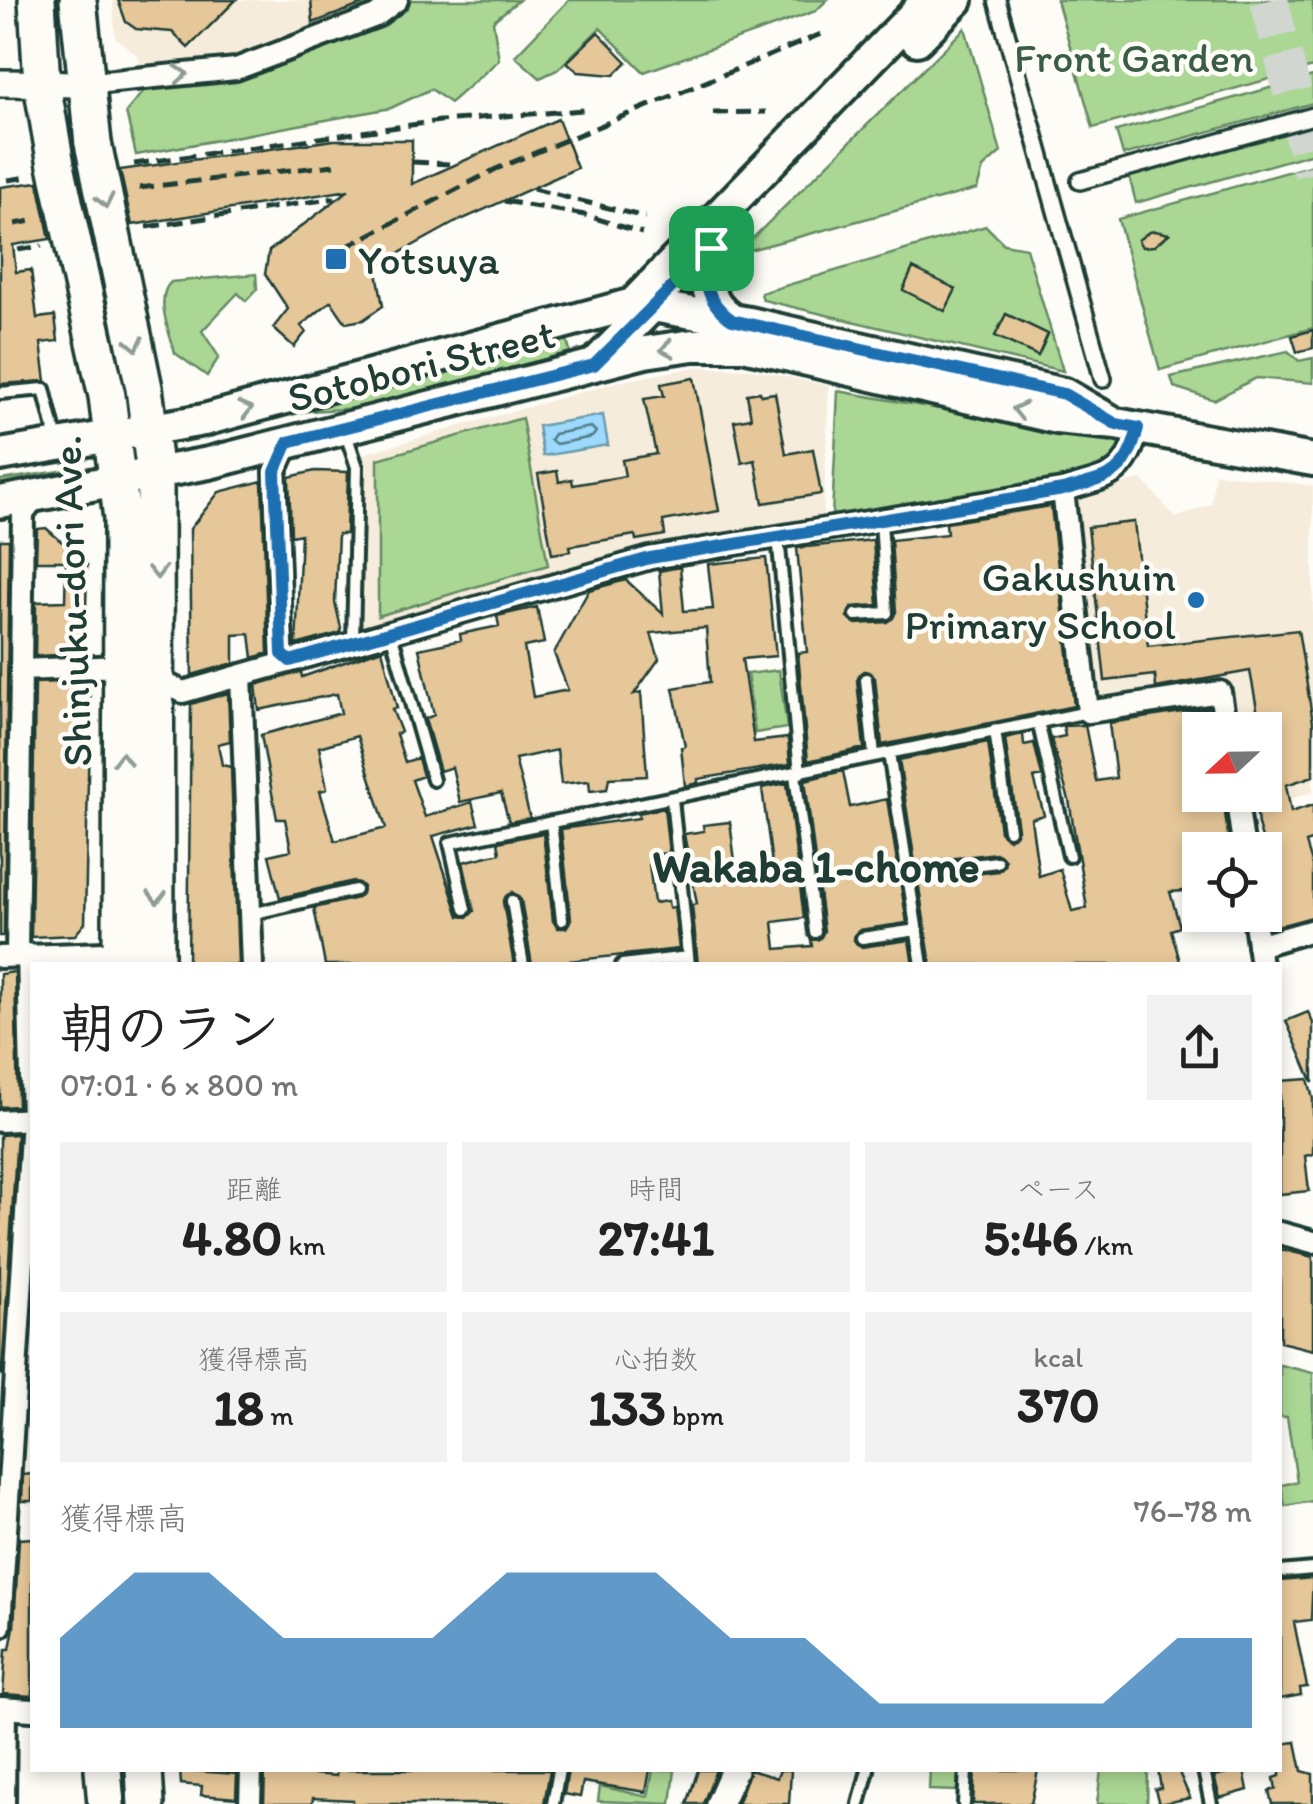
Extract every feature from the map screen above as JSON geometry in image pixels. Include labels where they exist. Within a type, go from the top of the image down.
[{"type":"highway","name":"Shinjuku-dori Ave.","points":[[37,0],[42,84],[113,436],[118,482],[121,958]]},
{"type":"highway","name":"Shinjuku-dori Ave.","points":[[78,0],[93,143],[151,430],[156,474],[156,958]]},
{"type":"highway","points":[[103,1772],[106,1804]]},
{"type":"highway","points":[[144,1772],[146,1804]]},
{"type":"main road","name":"Sotobori Street","points":[[0,455],[151,430],[665,292],[928,0]]},
{"type":"main road","name":"Sotobori Street","points":[[0,502],[156,474],[594,365],[957,0]]},
{"type":"main road","points":[[711,248],[704,272],[716,309],[737,332]]},
{"type":"main road","points":[[665,292],[737,332],[1064,394],[1127,426],[1313,460]]},
{"type":"main road","points":[[594,365],[737,332]]},
{"type":"street","points":[[0,83],[84,84],[236,69],[376,16],[397,0]]},
{"type":"street","points":[[997,0],[1103,379]]},
{"type":"street","points":[[1080,181],[1313,116]]},
{"type":"street","points":[[158,680],[184,692],[632,562],[1063,490],[1109,477],[1124,466],[1127,426]]},
{"type":"street","points":[[288,442],[275,472],[282,654],[290,661]]},
{"type":"street","points":[[1063,490],[1088,712],[1220,692],[1223,712]]},
{"type":"street","points":[[30,1100],[15,956],[22,514],[36,496]]},
{"type":"street","points":[[22,670],[122,666]]},
{"type":"street","points":[[242,675],[252,962]]},
{"type":"street","points":[[1260,955],[1313,930]]},
{"type":"street","points":[[15,956],[156,958]]},
{"type":"street","points":[[0,1122],[30,1119]]},
{"type":"street","points":[[0,1626],[30,1152]]},
{"type":"street","points":[[1282,1234],[1313,1242]]},
{"type":"street","points":[[4,1804],[2,1708],[30,1710]]},
{"type":"street","points":[[250,1804],[251,1772]]},
{"type":"street","points":[[719,1804],[733,1772]]},
{"type":"lane","points":[[0,393],[44,389],[55,432],[62,440],[77,442]]},
{"type":"lane","points":[[345,430],[358,467],[353,643]]},
{"type":"lane","points":[[856,615],[888,613],[881,520]]},
{"type":"lane","points":[[778,536],[797,774],[815,932]]},
{"type":"lane","points":[[391,633],[434,780]]},
{"type":"lane","points":[[866,679],[874,756]]},
{"type":"lane","points":[[465,909],[450,843],[1088,712]]},
{"type":"lane","points":[[1038,721],[1069,856]]},
{"type":"lane","points":[[995,730],[1009,830]]},
{"type":"lane","points":[[888,753],[922,962]]},
{"type":"lane","points":[[672,800],[688,961]]},
{"type":"lane","points":[[551,822],[562,920]]},
{"type":"lane","points":[[908,873],[997,862]]},
{"type":"lane","points":[[251,914],[355,890]]},
{"type":"lane","points":[[512,901],[522,962]]},
{"type":"lane","points":[[862,938],[917,930]]},
{"type":"lane","points":[[1282,1572],[1313,1569]]},
{"type":"lane","points":[[553,1804],[559,1772]]},
{"type":"lane","points":[[859,1804],[867,1772]]},
{"type":"lane","points":[[964,1804],[966,1772]]},
{"type":"lane","points":[[1204,1772],[1211,1804]]},
{"type":"shaded area","points":[[113,0],[383,0],[231,57],[140,64],[139,57],[115,37]]},
{"type":"shaded area","points":[[696,367],[751,369],[829,386],[823,520],[558,571],[359,632],[362,454],[617,382]]},
{"type":"shaded area","name":"Gakushuin Primary School","points":[[1215,473],[1313,486],[1313,792],[1282,801],[1282,712],[1231,712],[1227,682],[1103,702],[1088,690],[1070,510],[1080,496],[1142,479],[1176,518],[1211,504]]},
{"type":"green space","points":[[410,0],[519,0],[493,21],[499,60],[450,103],[431,89],[391,108],[136,155],[126,112],[146,88],[238,80],[384,27]]},
{"type":"green space","points":[[569,0],[827,0],[816,11],[644,72],[600,28],[557,70],[540,78],[515,56]]},
{"type":"green space","name":"Front Garden","points":[[1057,0],[1313,0],[1313,67],[1093,128]]},
{"type":"green space","points":[[965,28],[1001,152],[983,168],[977,189],[746,251],[745,246]]},
{"type":"green space","name":"Front Garden","points":[[1313,76],[1313,103],[1123,155],[1116,131]]},
{"type":"green space","name":"Front Garden","points":[[1313,125],[1313,153],[1136,203],[1129,176]]},
{"type":"green space","name":"Front Garden","points":[[1313,165],[1313,328],[1160,370],[1118,219]]},
{"type":"green space","points":[[986,226],[1004,244],[1026,248],[1063,371],[763,300],[761,293]]},
{"type":"green space","points":[[96,263],[101,263],[125,384],[120,385]]},
{"type":"green space","points":[[256,274],[257,289],[246,301],[238,293],[202,331],[219,357],[207,376],[175,353],[163,306],[166,289],[171,282]]},
{"type":"green space","points":[[566,336],[570,352],[376,407],[293,412]]},
{"type":"green space","points":[[1288,351],[1299,361],[1313,358],[1313,383],[1256,378],[1214,400],[1174,387],[1171,377]]},
{"type":"green space","points":[[838,391],[1122,441],[1112,463],[1058,479],[832,516]]},
{"type":"green space","points":[[522,418],[548,565],[378,616],[378,459]]},
{"type":"green space","points":[[74,469],[75,474],[0,485],[0,480]]},
{"type":"green space","points":[[779,670],[787,728],[755,733],[747,674]]},
{"type":"green space","points":[[1282,1365],[1313,1373],[1313,1501],[1285,1506],[1282,1485],[1297,1482],[1287,1417],[1282,1417]]},
{"type":"green space","points":[[653,1772],[675,1772],[671,1804],[598,1801],[600,1786],[648,1797]]},
{"type":"green space","points":[[930,1772],[958,1772],[957,1791],[929,1790]]},
{"type":"green space","points":[[1101,1772],[1148,1772],[1147,1804],[1097,1804]]},
{"type":"water","points":[[603,415],[608,445],[543,456],[538,426]]},
{"type":"building","points":[[118,0],[236,0],[188,48],[172,32],[136,29],[126,22]]},
{"type":"building","points":[[311,0],[374,0],[313,23]]},
{"type":"building","points":[[598,32],[627,62],[614,75],[578,72],[567,62]]},
{"type":"building","points":[[558,119],[577,168],[454,223],[376,266],[383,306],[363,320],[346,323],[331,301],[301,326],[306,332],[294,347],[273,328],[288,309],[265,274],[269,251],[349,190],[132,225],[120,170],[334,140],[412,140],[412,184]]},
{"type":"building","points":[[38,182],[50,239],[13,245],[16,272],[31,270],[37,318],[55,316],[58,341],[41,343],[46,381],[0,384],[0,187]]},
{"type":"building","points":[[1149,232],[1169,234],[1154,246],[1142,247],[1138,240]]},
{"type":"building","points":[[913,268],[956,289],[945,311],[903,290]]},
{"type":"building","points":[[1006,314],[1048,334],[1038,356],[995,336]]},
{"type":"building","points":[[1313,330],[1313,348],[1297,352],[1292,336]]},
{"type":"building","points":[[694,378],[719,511],[663,521],[665,535],[636,540],[635,535],[570,546],[571,551],[552,554],[538,474],[557,471],[559,482],[572,479],[573,485],[625,476],[622,460],[656,454],[644,399],[664,396],[661,384]]},
{"type":"building","points":[[775,393],[786,454],[813,449],[821,494],[763,503],[755,460],[742,463],[734,421],[751,418],[747,394]]},
{"type":"building","points":[[315,471],[348,472],[346,534],[338,534],[335,602],[341,628],[340,633],[296,645],[301,534],[291,536],[289,477]]},
{"type":"building","points":[[262,481],[268,653],[253,658],[250,634],[234,635],[234,663],[192,675],[190,529],[219,492]]},
{"type":"building","points":[[1051,506],[1074,706],[882,745],[875,678],[864,671],[857,680],[864,748],[808,761],[798,653],[807,652],[797,548],[873,540],[878,605],[852,607],[847,617],[856,624],[888,622],[896,612],[891,540],[947,534],[946,523]]},
{"type":"building","points":[[1134,522],[1148,646],[1298,630],[1313,722],[1313,776],[1286,785],[1291,812],[1313,805],[1313,840],[1306,843],[1313,866],[1313,917],[1282,925],[1282,832],[1260,832],[1258,825],[1257,812],[1282,812],[1282,712],[1258,712],[1250,671],[1156,688],[1155,675],[1105,681],[1088,527]]},
{"type":"building","points":[[46,528],[87,564],[85,654],[35,656],[36,602],[65,601],[66,561],[36,561],[37,529]]},
{"type":"building","points":[[0,540],[9,540],[4,936],[0,936]]},
{"type":"building","points":[[766,558],[776,656],[742,659],[754,742],[788,738],[790,764],[698,779],[698,783],[685,786],[681,747],[685,746],[673,688],[710,682],[706,628],[651,633],[659,659],[634,694],[641,692],[647,776],[609,778],[607,789],[590,791],[589,781],[561,784],[557,750],[515,759],[530,818],[509,822],[501,793],[460,802],[452,767],[440,771],[425,719],[434,715],[419,649],[461,640],[460,634],[499,626],[497,616],[537,607],[544,643],[524,647],[533,697],[568,690],[554,653],[589,590],[626,580],[663,614],[659,571],[680,567],[684,611],[713,609],[708,564]]},
{"type":"building","points":[[382,649],[397,708],[392,709],[401,732],[396,734],[405,762],[418,758],[423,776],[412,780],[425,817],[472,802],[478,824],[433,836],[459,916],[468,917],[474,911],[463,862],[500,853],[498,842],[543,833],[553,921],[558,928],[566,928],[571,919],[561,829],[639,818],[638,813],[664,808],[669,853],[648,855],[654,903],[668,901],[669,908],[674,907],[679,949],[531,962],[521,900],[512,892],[503,902],[513,962],[324,962],[314,908],[358,898],[363,887],[353,881],[280,898],[269,855],[291,850],[285,819],[277,819],[261,735],[341,713],[337,694],[259,710],[256,685],[301,672],[302,677]],"holes":[[[357,736],[386,828],[335,841],[320,791],[327,789],[319,747]]]},
{"type":"building","points":[[90,681],[85,923],[75,935],[31,937],[35,683]]},
{"type":"building","points":[[228,693],[230,741],[218,744],[222,765],[231,767],[238,962],[188,962],[191,704]]},
{"type":"building","points":[[1182,712],[1182,812],[1225,812],[1228,832],[1182,832],[1182,891],[1170,892],[1180,927],[1171,930],[1180,962],[931,962],[918,881],[998,871],[1005,860],[996,853],[915,863],[899,760],[988,742],[1000,831],[1009,839],[1018,829],[1005,738],[1023,734],[1024,745],[1034,743],[1042,776],[1034,778],[1044,815],[1031,819],[1039,876],[1060,869],[1072,911],[1087,908],[1069,800],[1051,739],[1065,736],[1063,726],[1085,725],[1096,781],[1116,778],[1109,723]]},
{"type":"building","points":[[843,771],[850,807],[887,799],[907,923],[860,930],[854,940],[862,947],[909,940],[913,962],[698,962],[692,905],[697,904],[684,834],[704,831],[703,825],[730,822],[736,869],[772,864],[762,788],[787,783],[804,918],[773,922],[776,949],[812,946],[811,940],[819,939],[824,931],[805,780]]},
{"type":"building","points":[[15,972],[18,1106],[0,1107],[0,974]]},
{"type":"building","points":[[1308,1012],[1313,1023],[1313,1083],[1286,1021]]},
{"type":"building","points":[[1308,1079],[1313,1099],[1313,1154],[1305,1156],[1309,1191],[1282,1194],[1282,1081]]},
{"type":"building","points":[[17,1134],[2,1374],[0,1374],[0,1135]]},
{"type":"building","points":[[1282,1249],[1313,1257],[1313,1350],[1282,1342]]},
{"type":"building","points":[[30,1474],[30,1501],[22,1501],[23,1475]]},
{"type":"building","points":[[30,1538],[30,1696],[3,1694],[6,1649],[10,1649],[14,1627],[19,1539]]},
{"type":"building","points":[[1313,1578],[1311,1620],[1294,1622],[1307,1687],[1300,1688],[1301,1695],[1282,1699],[1282,1581]]},
{"type":"building","points":[[1296,1742],[1302,1771],[1313,1774],[1313,1804],[1272,1804],[1269,1791],[1276,1789],[1274,1778],[1282,1772],[1282,1744]]},
{"type":"building","points":[[180,1772],[237,1774],[236,1798],[201,1795],[202,1786],[181,1784]]},
{"type":"building","points":[[265,1772],[336,1776],[337,1772],[550,1772],[544,1804],[353,1804],[353,1800],[313,1798],[312,1804],[264,1804]]},
{"type":"building","points":[[568,1772],[650,1772],[646,1792],[583,1782],[580,1797],[564,1794]]},
{"type":"building","points":[[697,1772],[715,1772],[703,1804],[687,1804]]},
{"type":"building","points":[[749,1772],[777,1778],[779,1772],[791,1772],[789,1804],[737,1804]]},
{"type":"building","points":[[975,1772],[1038,1772],[1031,1804],[973,1804]]},
{"type":"building","points":[[1158,1772],[1179,1772],[1190,1798],[1159,1804],[1155,1789],[1161,1788]]},
{"type":"building","points":[[1244,1772],[1248,1790],[1220,1798],[1214,1776]]},
{"type":"tunnel","points":[[1269,0],[1313,173]]},
{"type":"railway","points":[[346,247],[496,169],[826,32]]},
{"type":"railway","points":[[134,164],[440,121],[584,110]]},
{"type":"railway","points":[[713,113],[766,112]]},
{"type":"railway","points":[[413,162],[449,164]]},
{"type":"railway","points":[[139,188],[334,165]]},
{"type":"railway","points":[[8,180],[28,177]]},
{"type":"railway","points":[[533,189],[645,217]]},
{"type":"railway","points":[[147,227],[335,198]]},
{"type":"railway","points":[[504,201],[585,215],[642,233]]},
{"type":"railway","points":[[15,224],[37,220]]},
{"type":"railway","points":[[18,250],[42,246]]},
{"type":"place","name":"Yotsuya","points":[[336,259]]},
{"type":"place","name":"Gakushuin Primary School","points":[[1196,600]]},
{"type":"district","name":"Wakaba 1-chome","points":[[816,866]]},
{"type":"route","points":[[711,248],[704,272],[716,309],[732,320],[1064,394],[1116,424],[1138,428],[1133,450],[1124,466],[1109,477],[1063,490],[650,558],[290,661],[282,654],[275,472],[288,442],[594,365],[711,248]]}]
